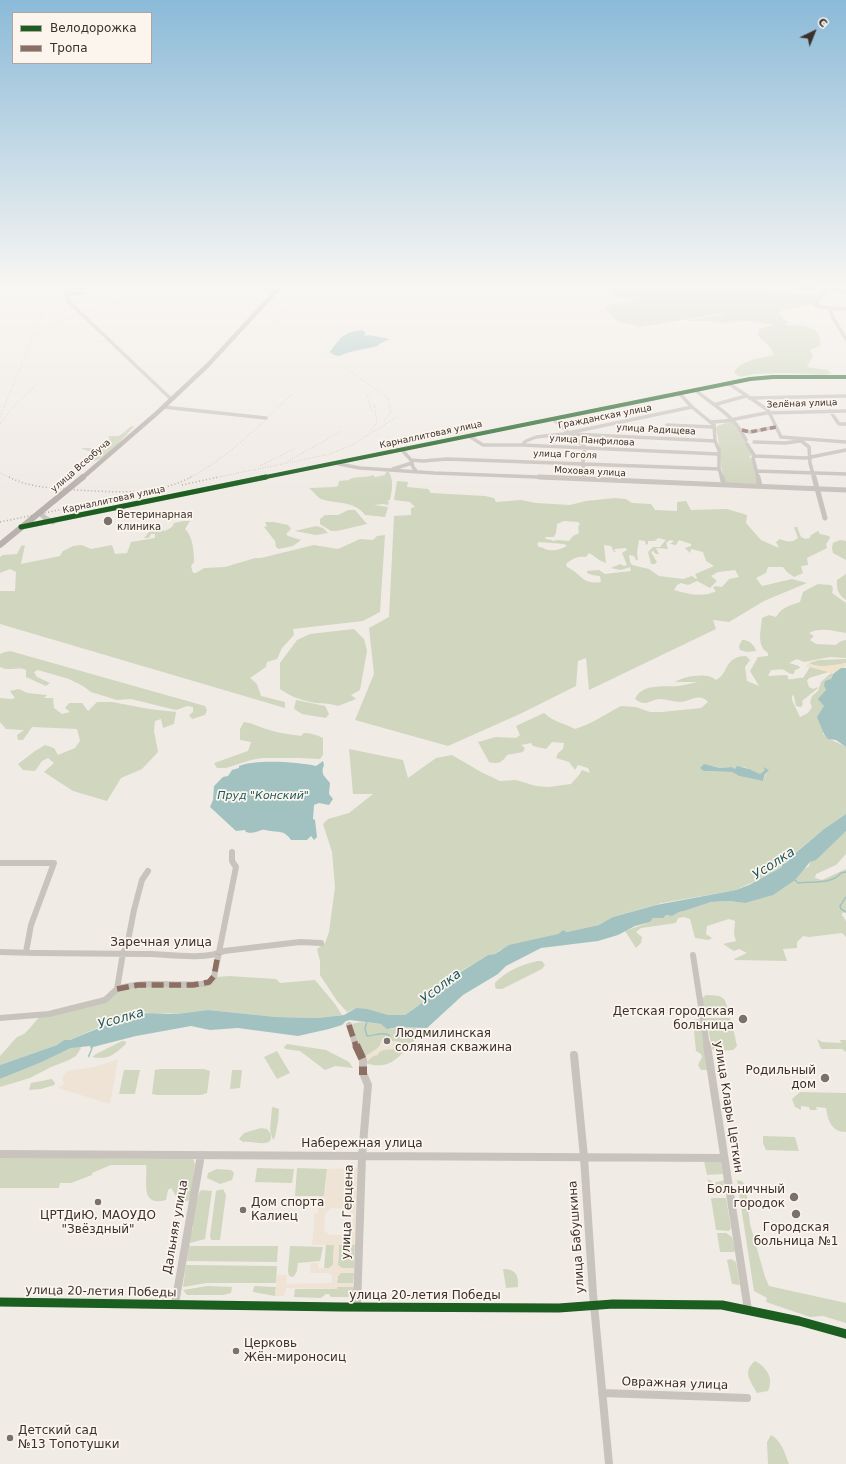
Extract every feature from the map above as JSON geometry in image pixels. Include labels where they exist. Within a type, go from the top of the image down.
[{"type":"main road","name":"улица Всеобуча","points":[[0,545],[103,460],[216,356]]},
{"type":"street","points":[[126,356],[171,398]]},
{"type":"street","name":"Карналлитовая улица","points":[[21,528],[728,383],[761,377],[846,377]]},
{"type":"street","points":[[728,383],[769,412],[780,436],[799,440],[846,442]]},
{"type":"street","points":[[695,390],[717,404],[734,419],[742,430],[746,442],[752,450],[754,456],[753,458],[760,486]]},
{"type":"street","points":[[679,393],[692,407],[712,422],[715,441],[719,450],[719,469],[724,485]]},
{"type":"street","points":[[717,404],[748,397],[846,396]]},
{"type":"street","points":[[163,406],[266,418]]},
{"type":"street","name":"Гражданская улица","points":[[522,445],[526,441],[532,439],[570,433],[692,407]]},
{"type":"street","points":[[830,411],[839,424],[846,424]]},
{"type":"street","name":"Зелёная улица","points":[[712,422],[769,412],[846,411]]},
{"type":"street","points":[[553,419],[581,442],[585,449],[584,480]]},
{"type":"street","points":[[667,425],[713,427]]},
{"type":"street","points":[[742,430],[750,432],[776,428]]},
{"type":"street","name":"улица Радищева","points":[[570,433],[715,441]]},
{"type":"street","name":"улица Панфилова","points":[[469,436],[483,445],[522,445],[718,454]]},
{"type":"street","points":[[754,442],[785,443],[799,440],[809,447],[812,454],[810,460],[825,518]]},
{"type":"street","points":[[402,450],[417,472]]},
{"type":"street","points":[[754,456],[806,458],[846,450]]},
{"type":"street","name":"улица Гоголя","points":[[388,470],[411,462],[447,459],[719,469]]},
{"type":"street","name":"Моховая улица","points":[[334,464],[417,472],[846,490]]},
{"type":"street","points":[[756,471],[846,474]]},
{"type":"street","points":[[40,513],[52,522]]},
{"type":"street","points":[[0,1018],[49,1014],[105,1000],[117,989],[140,984],[203,984],[209,982],[214,977],[236,867],[232,861],[232,852]]},
{"type":"street","points":[[0,863],[54,863],[31,925],[26,952]]},
{"type":"street","points":[[117,989],[123,953],[127,946],[142,880],[148,872]]},
{"type":"street","name":"Заречная улица","points":[[0,952],[64,954],[123,953],[184,956],[218,954],[300,942],[321,943]]},
{"type":"street","name":"улица Клары Цеткин","points":[[693,955],[748,1310]]},
{"type":"street","name":"улица Герцена","points":[[349,1025],[353,1040],[363,1060],[363,1075],[368,1085],[362,1156],[356,1307]]},
{"type":"street","name":"улица Бабушкина","points":[[574,1055],[584,1157],[594,1305],[609,1464]]},
{"type":"street","name":"Набережная улица","points":[[0,1154],[724,1158]]},
{"type":"street","name":"Дальняя улица","points":[[175,1304],[201,1155]]},
{"type":"street","name":"улица 20-летия Победы","points":[[0,1302],[559,1308],[594,1305],[722,1305],[799,1321],[846,1334]]},
{"type":"street","name":"Овражная улица","points":[[602,1393],[747,1398]]},
{"type":"green space","points":[[768,356],[813,356],[807,367],[829,370],[828,372],[833,373],[824,375],[785,373],[755,374],[740,377],[734,373],[741,365],[751,360]]},
{"type":"green space","points":[[732,421],[737,429],[741,430],[752,455],[749,457],[753,460],[758,484],[725,483],[716,429],[717,426]]},
{"type":"green space","points":[[132,426],[134,427],[109,453],[97,460],[92,461],[96,456],[95,454],[88,459],[86,457],[92,452],[82,448],[101,448],[105,446],[100,446],[101,444],[110,438],[108,436],[118,436]]},
{"type":"green space","points":[[386,472],[389,472],[392,482],[390,500],[387,501],[389,502],[388,505],[374,505],[388,507],[385,517],[365,515],[356,507],[344,503],[326,501],[318,497],[309,488],[334,487],[338,486],[339,481],[373,475],[375,477],[385,475]]},
{"type":"green space","points":[[397,481],[408,482],[407,487],[428,489],[431,493],[485,496],[494,498],[496,502],[521,500],[536,503],[570,505],[586,501],[615,498],[626,499],[632,503],[651,504],[655,510],[677,511],[677,502],[686,501],[691,510],[727,509],[747,515],[746,523],[761,540],[779,548],[776,542],[780,539],[789,542],[798,538],[794,527],[797,527],[801,537],[806,539],[810,538],[811,535],[818,531],[820,534],[829,536],[830,538],[826,544],[827,548],[807,558],[808,565],[801,566],[803,573],[794,577],[783,567],[768,567],[766,573],[756,578],[762,586],[792,579],[807,583],[764,601],[729,622],[713,620],[716,629],[589,690],[586,658],[578,661],[576,686],[522,713],[448,746],[355,720],[374,674],[369,628],[389,617],[394,516],[411,515],[411,508],[415,507],[410,502],[394,500]],"holes":[[[564,521],[578,522],[580,524],[578,527],[579,533],[573,536],[569,541],[552,541],[546,539],[545,537],[554,537],[557,524]],[[658,538],[666,540],[660,547],[653,547],[648,552],[651,564],[655,564],[657,562],[651,552],[653,551],[656,554],[659,554],[656,548],[668,549],[666,543],[670,540],[674,541],[670,544],[676,545],[679,540],[691,544],[691,546],[685,548],[690,553],[691,549],[703,552],[706,561],[714,566],[695,574],[696,579],[692,576],[683,579],[659,576],[649,569],[632,565],[629,555],[634,556],[636,560],[638,560],[637,553],[639,540],[645,541],[646,545],[648,544],[648,541],[655,541]],[[539,542],[564,544],[567,546],[558,550],[548,550],[539,547],[537,544]],[[604,545],[611,546],[614,552],[616,552],[614,550],[615,549],[626,548],[627,550],[622,553],[627,565],[624,566],[620,564],[611,568],[621,570],[630,567],[631,571],[605,574],[599,570],[587,571],[587,573],[592,575],[600,576],[601,582],[595,583],[582,578],[567,567],[566,564],[576,558],[586,557],[589,553],[606,563]],[[735,570],[739,577],[729,579],[722,587],[715,586],[713,588],[716,591],[711,593],[701,595],[674,590],[677,585],[681,583],[688,585],[697,581],[710,588],[717,581],[711,576],[718,572]]]},
{"type":"green space","points":[[348,510],[355,510],[367,524],[331,531],[320,524],[320,519],[325,515],[338,515]]},
{"type":"green space","points":[[190,521],[185,529],[190,536],[194,554],[194,562],[191,566],[193,573],[196,573],[204,568],[225,567],[255,558],[261,558],[314,545],[338,549],[360,539],[373,540],[377,536],[385,535],[380,612],[363,621],[293,629],[294,635],[282,648],[277,659],[267,662],[266,667],[250,678],[257,684],[261,696],[285,702],[285,708],[0,624],[0,591],[15,591],[16,572],[10,569],[0,573],[0,557],[3,555],[17,554],[21,546],[25,545],[21,564],[60,556],[63,551],[73,546],[82,545],[91,549],[112,545],[115,554],[127,553],[131,542],[155,538],[155,534],[151,534],[149,538],[144,538],[153,527],[159,527],[160,530],[165,531],[172,527],[174,523]]},
{"type":"green space","points":[[265,522],[288,525],[291,529],[286,534],[301,540],[293,546],[279,549],[276,547],[275,541],[264,527],[267,526]]},
{"type":"green space","points":[[316,526],[323,528],[328,533],[316,535],[295,531]]},
{"type":"green space","points":[[840,540],[846,541],[846,560],[833,553],[833,543]]},
{"type":"green space","points":[[846,574],[846,600],[840,594],[837,580]]},
{"type":"green space","points":[[818,584],[831,585],[833,588],[832,593],[846,603],[846,633],[818,630],[809,633],[814,636],[810,640],[816,644],[836,645],[841,641],[846,640],[846,658],[830,657],[804,662],[797,659],[789,663],[799,666],[800,668],[795,670],[794,674],[784,670],[771,670],[768,676],[786,675],[788,676],[788,679],[803,678],[810,667],[829,672],[809,678],[807,681],[809,687],[813,689],[818,688],[802,701],[803,704],[801,707],[796,706],[794,696],[792,695],[792,700],[800,717],[808,713],[812,707],[810,702],[812,696],[818,691],[821,682],[831,673],[833,674],[826,690],[823,734],[846,747],[846,814],[824,829],[787,859],[787,864],[736,890],[662,903],[616,916],[599,925],[567,932],[563,930],[558,934],[500,950],[495,954],[488,955],[451,977],[435,989],[418,1006],[405,1015],[388,1015],[356,1008],[347,1012],[337,1001],[320,975],[320,961],[317,949],[325,943],[329,932],[335,887],[332,852],[323,824],[328,819],[349,813],[373,794],[353,794],[349,749],[403,760],[408,778],[436,758],[452,755],[500,781],[516,780],[536,786],[548,787],[571,784],[582,770],[590,773],[588,768],[578,765],[575,770],[569,762],[556,758],[558,753],[563,749],[564,743],[552,742],[546,749],[533,746],[531,743],[521,745],[525,748],[523,752],[507,755],[500,762],[495,763],[489,762],[478,742],[496,737],[516,738],[520,735],[516,726],[544,713],[555,721],[575,729],[593,722],[621,706],[636,707],[650,712],[701,708],[708,702],[701,698],[694,698],[684,702],[659,699],[647,703],[642,703],[635,699],[638,694],[648,688],[660,686],[679,686],[698,682],[675,682],[690,677],[707,676],[716,680],[723,674],[730,662],[739,657],[746,656],[750,660],[745,667],[747,681],[759,686],[750,671],[758,657],[768,656],[768,653],[762,646],[760,637],[762,618],[769,615],[776,617],[783,609],[800,602],[803,592]],"holes":[[[713,766],[720,768],[732,767],[735,769],[744,767],[760,774],[765,770],[767,771],[763,781],[739,776],[732,772],[704,771]]]},
{"type":"green space","points":[[354,629],[364,639],[367,651],[360,690],[351,695],[356,699],[338,706],[302,700],[280,689],[280,663],[297,640],[310,634]]},
{"type":"green space","points":[[742,640],[747,640],[751,643],[756,651],[747,652],[740,650],[739,646]]},
{"type":"green space","points":[[10,651],[205,706],[207,710],[205,715],[192,719],[189,715],[193,712],[193,707],[187,706],[176,710],[131,699],[117,700],[91,692],[69,679],[38,670],[34,672],[37,677],[50,683],[46,686],[26,677],[26,670],[0,667],[0,654]]},
{"type":"green space","points":[[846,659],[846,663],[827,666],[817,666],[809,663],[819,660]]},
{"type":"green space","points":[[19,689],[27,693],[47,695],[44,698],[53,698],[54,708],[62,714],[70,712],[65,708],[69,703],[82,703],[88,711],[97,702],[112,702],[149,709],[176,712],[174,724],[163,728],[161,719],[155,721],[154,731],[158,752],[142,769],[121,778],[107,801],[73,791],[44,772],[54,763],[48,758],[42,761],[35,771],[23,770],[18,764],[45,745],[54,748],[58,755],[75,748],[80,741],[77,729],[32,727],[23,740],[18,740],[17,735],[24,730],[6,729],[0,722],[0,698],[15,698],[10,691]]},
{"type":"green space","points":[[296,700],[325,706],[329,714],[326,718],[302,714],[294,709]]},
{"type":"green space","points":[[244,722],[279,732],[301,736],[304,733],[307,733],[323,738],[323,755],[320,759],[262,758],[226,768],[217,768],[214,763],[248,751],[251,742],[240,740],[240,729]]},
{"type":"green space","points":[[846,831],[846,854],[836,865],[816,874],[815,878],[822,880],[846,869],[846,912],[842,913],[842,915],[846,921],[846,937],[842,933],[809,937],[803,936],[797,942],[797,948],[783,949],[787,961],[735,960],[734,959],[747,953],[739,949],[734,951],[723,944],[736,941],[734,934],[735,921],[729,919],[707,926],[706,934],[712,938],[709,940],[695,938],[690,919],[684,917],[678,918],[676,923],[641,928],[636,932],[642,937],[641,943],[636,948],[625,931],[650,922],[653,918],[665,915],[672,916],[679,912],[711,902],[729,901],[745,903],[809,866],[810,862]]},
{"type":"green space","points":[[542,961],[545,965],[542,969],[502,989],[497,989],[495,987],[495,983],[509,971]]},
{"type":"green space","points":[[229,976],[276,979],[280,983],[315,980],[342,1015],[317,1018],[276,1017],[208,1010],[175,1014],[151,1014],[144,1012],[106,1024],[70,1040],[64,1040],[57,1045],[0,1065],[0,1056],[17,1037],[24,1034],[29,1029],[40,1016],[104,1002],[118,990],[136,985],[190,986],[217,977]]},
{"type":"green space","points":[[706,995],[717,996],[724,999],[729,1015],[705,1015],[702,998]]},
{"type":"green space","points":[[700,1018],[708,1070],[701,1070],[698,1065],[702,1057],[701,1054],[696,1051],[693,1021]]},
{"type":"green space","points":[[706,1018],[730,1018],[737,1046],[733,1050],[717,1051],[712,1049]]},
{"type":"green space","points":[[360,1022],[381,1024],[391,1029],[399,1027],[422,1028],[424,1033],[416,1038],[393,1061],[388,1064],[374,1065],[365,1063],[383,1050],[396,1049],[391,1039],[387,1038],[376,1050],[363,1058],[351,1024]]},
{"type":"green space","points":[[817,1039],[822,1042],[841,1043],[840,1040],[846,1040],[846,1052],[842,1049],[821,1049]]},
{"type":"green space","points":[[122,1041],[125,1041],[125,1045],[110,1056],[103,1058],[92,1057],[96,1054]]},
{"type":"green space","points":[[287,1044],[326,1050],[349,1062],[353,1068],[335,1066],[325,1070],[300,1051],[285,1049],[284,1047]]},
{"type":"green space","points":[[79,1046],[81,1048],[76,1056],[69,1060],[30,1078],[0,1087],[0,1079],[42,1062],[71,1048]]},
{"type":"green space","points":[[277,1051],[290,1073],[277,1079],[264,1057]]},
{"type":"green space","points":[[204,1069],[210,1071],[207,1093],[201,1095],[152,1094],[155,1070]]},
{"type":"green space","points":[[124,1070],[140,1070],[135,1094],[119,1094]]},
{"type":"green space","points":[[232,1070],[242,1070],[240,1088],[230,1089]]},
{"type":"green space","points":[[52,1079],[55,1083],[54,1085],[41,1089],[29,1090],[31,1083]]},
{"type":"green space","points":[[800,1092],[846,1093],[846,1132],[834,1128],[829,1121],[826,1108],[816,1107],[817,1110],[810,1110],[809,1107],[801,1106],[801,1110],[795,1107],[792,1099]]},
{"type":"green space","points":[[273,1107],[279,1109],[278,1122],[273,1140],[270,1130]]},
{"type":"green space","points":[[261,1128],[267,1129],[271,1134],[271,1139],[269,1142],[243,1142],[239,1139],[244,1133]]},
{"type":"green space","points":[[763,1136],[795,1137],[799,1151],[766,1150],[763,1143]]},
{"type":"green space","points":[[0,1157],[193,1159],[195,1164],[190,1200],[183,1202],[179,1201],[171,1188],[168,1190],[166,1200],[152,1200],[148,1196],[146,1185],[146,1165],[111,1165],[92,1173],[92,1175],[71,1183],[60,1183],[59,1188],[0,1188]]},
{"type":"green space","points":[[704,1161],[721,1162],[723,1174],[707,1175]]},
{"type":"green space","points":[[257,1168],[294,1169],[292,1183],[255,1182]]},
{"type":"green space","points":[[297,1168],[327,1169],[324,1196],[295,1196]]},
{"type":"green space","points":[[217,1169],[231,1170],[234,1173],[232,1180],[220,1184],[207,1178],[208,1173]]},
{"type":"green space","points":[[708,1179],[714,1183],[724,1180],[726,1193],[710,1195]]},
{"type":"green space","points":[[737,1180],[742,1181],[746,1187],[750,1224],[769,1286],[846,1303],[846,1323],[823,1316],[810,1317],[766,1302],[767,1298],[754,1291]]},
{"type":"green space","points":[[223,1189],[226,1195],[220,1240],[211,1240],[210,1236],[216,1191]]},
{"type":"green space","points":[[201,1190],[212,1191],[205,1239],[190,1243],[188,1239],[193,1227],[191,1222]]},
{"type":"green space","points":[[711,1198],[726,1198],[731,1228],[729,1231],[716,1230]]},
{"type":"green space","points":[[717,1233],[726,1233],[732,1237],[735,1250],[734,1252],[720,1252]]},
{"type":"green space","points":[[326,1245],[334,1245],[333,1265],[329,1268],[324,1268]]},
{"type":"green space","points":[[339,1245],[355,1245],[354,1268],[341,1268],[338,1265]]},
{"type":"green space","points":[[189,1246],[278,1246],[277,1262],[187,1261]]},
{"type":"green space","points":[[290,1246],[323,1247],[320,1261],[298,1263],[295,1275],[293,1277],[289,1276]]},
{"type":"green space","points":[[731,1259],[736,1262],[740,1285],[732,1284],[727,1260]]},
{"type":"green space","points":[[186,1265],[277,1266],[276,1283],[206,1283],[183,1287]]},
{"type":"green space","points":[[503,1269],[511,1270],[516,1274],[518,1287],[506,1288]]},
{"type":"green space","points":[[341,1273],[354,1273],[353,1283],[337,1283],[338,1276]]},
{"type":"green space","points":[[207,1286],[232,1287],[231,1293],[223,1295],[187,1295],[183,1290]]},
{"type":"green space","points":[[254,1286],[276,1287],[275,1296],[253,1292]]},
{"type":"green space","points":[[337,1287],[354,1287],[354,1293],[348,1297],[331,1297],[329,1294],[326,1294],[321,1298],[294,1297],[295,1289],[337,1289]]},
{"type":"green space","points":[[755,1361],[766,1370],[770,1378],[770,1387],[768,1391],[757,1393],[748,1376],[749,1369]]},
{"type":"green space","points":[[771,1435],[780,1444],[789,1464],[768,1464],[767,1442]]},
{"type":"sand","points":[[809,663],[822,666],[846,663],[846,666],[833,674],[813,667],[805,667]]},
{"type":"shaded area","points":[[383,1038],[387,1038],[387,1040],[389,1038],[393,1041],[399,1041],[396,1049],[383,1050],[365,1063],[363,1058],[379,1047]]},
{"type":"shaded area","points":[[118,1059],[110,1104],[58,1088],[64,1084],[62,1079],[67,1071],[95,1067]]},
{"type":"shaded area","points":[[358,1168],[355,1245],[339,1245],[338,1265],[342,1268],[354,1268],[354,1273],[341,1273],[338,1276],[337,1283],[354,1283],[354,1287],[337,1287],[337,1289],[286,1288],[284,1296],[275,1296],[277,1275],[287,1275],[286,1284],[332,1283],[332,1276],[329,1273],[310,1273],[311,1263],[318,1263],[318,1268],[329,1268],[333,1265],[334,1245],[312,1245],[315,1213],[318,1213],[319,1196],[325,1196],[327,1169]],"holes":[[[331,1208],[347,1209],[353,1214],[352,1230],[347,1235],[329,1235],[324,1230],[325,1214]]]},
{"type":"water","points":[[841,668],[846,668],[846,747],[836,740],[828,739],[824,734],[817,717],[824,706],[818,699],[826,690],[824,685],[825,681],[831,679],[833,674]]},
{"type":"water","name":"Пруд \"Конский\"","points":[[323,761],[323,773],[330,783],[329,794],[333,799],[329,805],[319,803],[314,805],[313,819],[315,820],[317,837],[314,840],[311,836],[307,840],[291,840],[284,833],[264,830],[252,833],[246,832],[245,830],[236,831],[210,807],[213,800],[214,786],[223,777],[228,776],[232,770],[239,768],[239,766],[256,762],[288,762],[316,766]]},
{"type":"water","points":[[704,764],[720,768],[732,767],[735,769],[737,766],[760,774],[765,770],[763,767],[769,770],[765,774],[763,781],[739,776],[732,772],[704,771],[700,768]]},
{"type":"water","name":"Усолка","points":[[846,814],[846,831],[816,860],[810,862],[795,880],[773,895],[745,903],[729,901],[711,902],[679,912],[672,916],[666,915],[663,918],[653,918],[650,922],[635,926],[618,935],[598,941],[541,948],[506,966],[498,974],[463,995],[427,1028],[399,1027],[387,1029],[381,1024],[350,1020],[346,1021],[342,1025],[329,1029],[298,1036],[238,1028],[210,1030],[191,1026],[136,1036],[93,1047],[89,1058],[88,1056],[91,1049],[90,1046],[71,1048],[42,1062],[0,1079],[0,1065],[57,1045],[64,1040],[70,1040],[135,1013],[176,1014],[208,1010],[276,1017],[317,1018],[344,1015],[356,1008],[367,1009],[388,1015],[405,1015],[418,1006],[435,989],[451,978],[488,955],[495,954],[509,945],[558,934],[563,930],[567,932],[599,925],[613,917],[656,905],[736,890],[749,885],[782,867],[782,864],[787,863],[787,860],[824,829]]},
{"type":"waterway","points":[[795,880],[798,883],[821,882],[827,881],[837,877],[841,873],[846,872]]},
{"type":"waterway","points":[[846,897],[840,906],[841,909],[846,912]]},
{"type":"waterway","points":[[367,1021],[365,1029],[367,1036],[386,1034],[389,1035],[387,1041]]},
{"type":"railway","points":[[0,417],[25,356]]},
{"type":"railway","points":[[340,364],[388,398],[391,411],[384,422]]},
{"type":"railway","points":[[0,424],[12,408],[36,385]]},
{"type":"railway","points":[[190,477],[204,470],[231,450],[257,428],[293,393]]},
{"type":"railway","points":[[367,395],[372,412]]},
{"type":"railway","points":[[371,431],[377,422],[374,403]]},
{"type":"railway","points":[[214,478],[330,454],[352,445],[397,417]]},
{"type":"railway","points":[[288,461],[342,431]]},
{"type":"railway","points":[[260,466],[296,448]]},
{"type":"railway","points":[[0,473],[11,478]]},
{"type":"railway","points":[[11,478],[17,481],[42,487],[121,492],[150,490],[178,483],[190,477]]},
{"type":"railway","points":[[182,485],[219,477]]},
{"type":"railway","points":[[0,522],[127,496]]},
{"type":"marked path","points":[[742,430],[750,432],[776,427]]},
{"type":"marked path","points":[[117,989],[150,984],[193,985],[209,982],[214,976],[218,954]]},
{"type":"marked path","points":[[349,1025],[353,1040],[363,1060],[363,1075]]},
{"type":"cycle path","points":[[21,527],[750,379],[773,377],[846,377]]},
{"type":"cycle path","points":[[0,1302],[341,1307],[559,1308],[613,1304],[722,1305],[799,1321],[846,1334]]},
{"type":"place","name":"Ветеринарная клиника","points":[[108,521]]},
{"type":"place","name":"Детская городская больница","points":[[743,1019]]},
{"type":"place","name":"Людмилинская соляная скважина","points":[[387,1041]]},
{"type":"place","name":"Родильный дом","points":[[825,1078]]},
{"type":"place","name":"Больничный городок","points":[[794,1197]]},
{"type":"place","name":"ЦРТДиЮ, МАОУДО \"Звёздный\"","points":[[98,1202]]},
{"type":"place","name":"Дом спорта Калиец","points":[[243,1210]]},
{"type":"place","name":"Городская больница №1","points":[[796,1214]]},
{"type":"place","name":"Церковь Жён-мироносиц","points":[[236,1351]]},
{"type":"place","name":"Детский сад №13 Топотушки","points":[[10,1438]]}]
